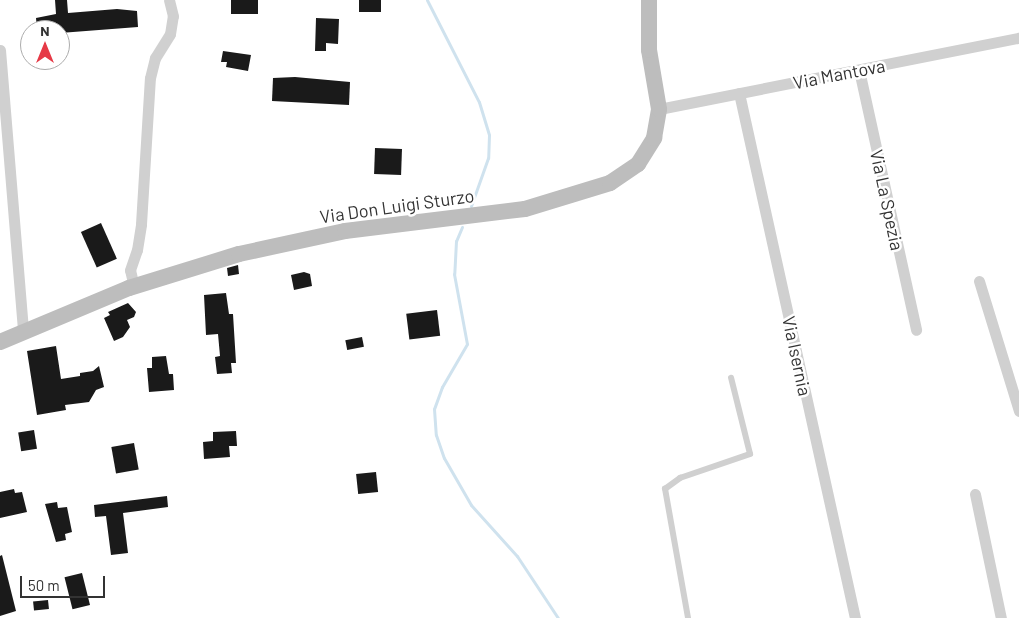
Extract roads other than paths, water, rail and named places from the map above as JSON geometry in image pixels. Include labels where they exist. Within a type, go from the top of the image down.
[{"type":"street","points":[[134,287],[130,270],[137,250],[141,224],[150,78],[156,58],[170,34],[173,16],[169,0]]},
{"type":"street","name":"Via Don Luigi Sturzo","points":[[0,342],[134,287],[239,254],[345,231],[525,210],[610,183],[638,164],[650,149],[659,109],[649,50],[649,0]]},
{"type":"street","name":"Via Mantova","points":[[659,109],[1019,38]]},
{"type":"street","points":[[0,50],[23,331]]},
{"type":"street","name":"Via La Spezia","points":[[858,70],[916,330]]},
{"type":"street","name":"Via Isernia","points":[[739,93],[855,618]]},
{"type":"street","points":[[979,281],[1019,411]]},
{"type":"street","points":[[975,494],[1001,618]]},
{"type":"lane","points":[[688,618],[665,489],[680,478],[750,454],[731,378]]},
{"type":"waterway","points":[[427,0],[479,102],[489,135],[488,158],[471,206]]},
{"type":"waterway","points":[[462,227],[456,241],[454,274],[467,344],[442,387],[434,409],[436,435],[444,458],[471,505],[517,556],[558,618]]}]
